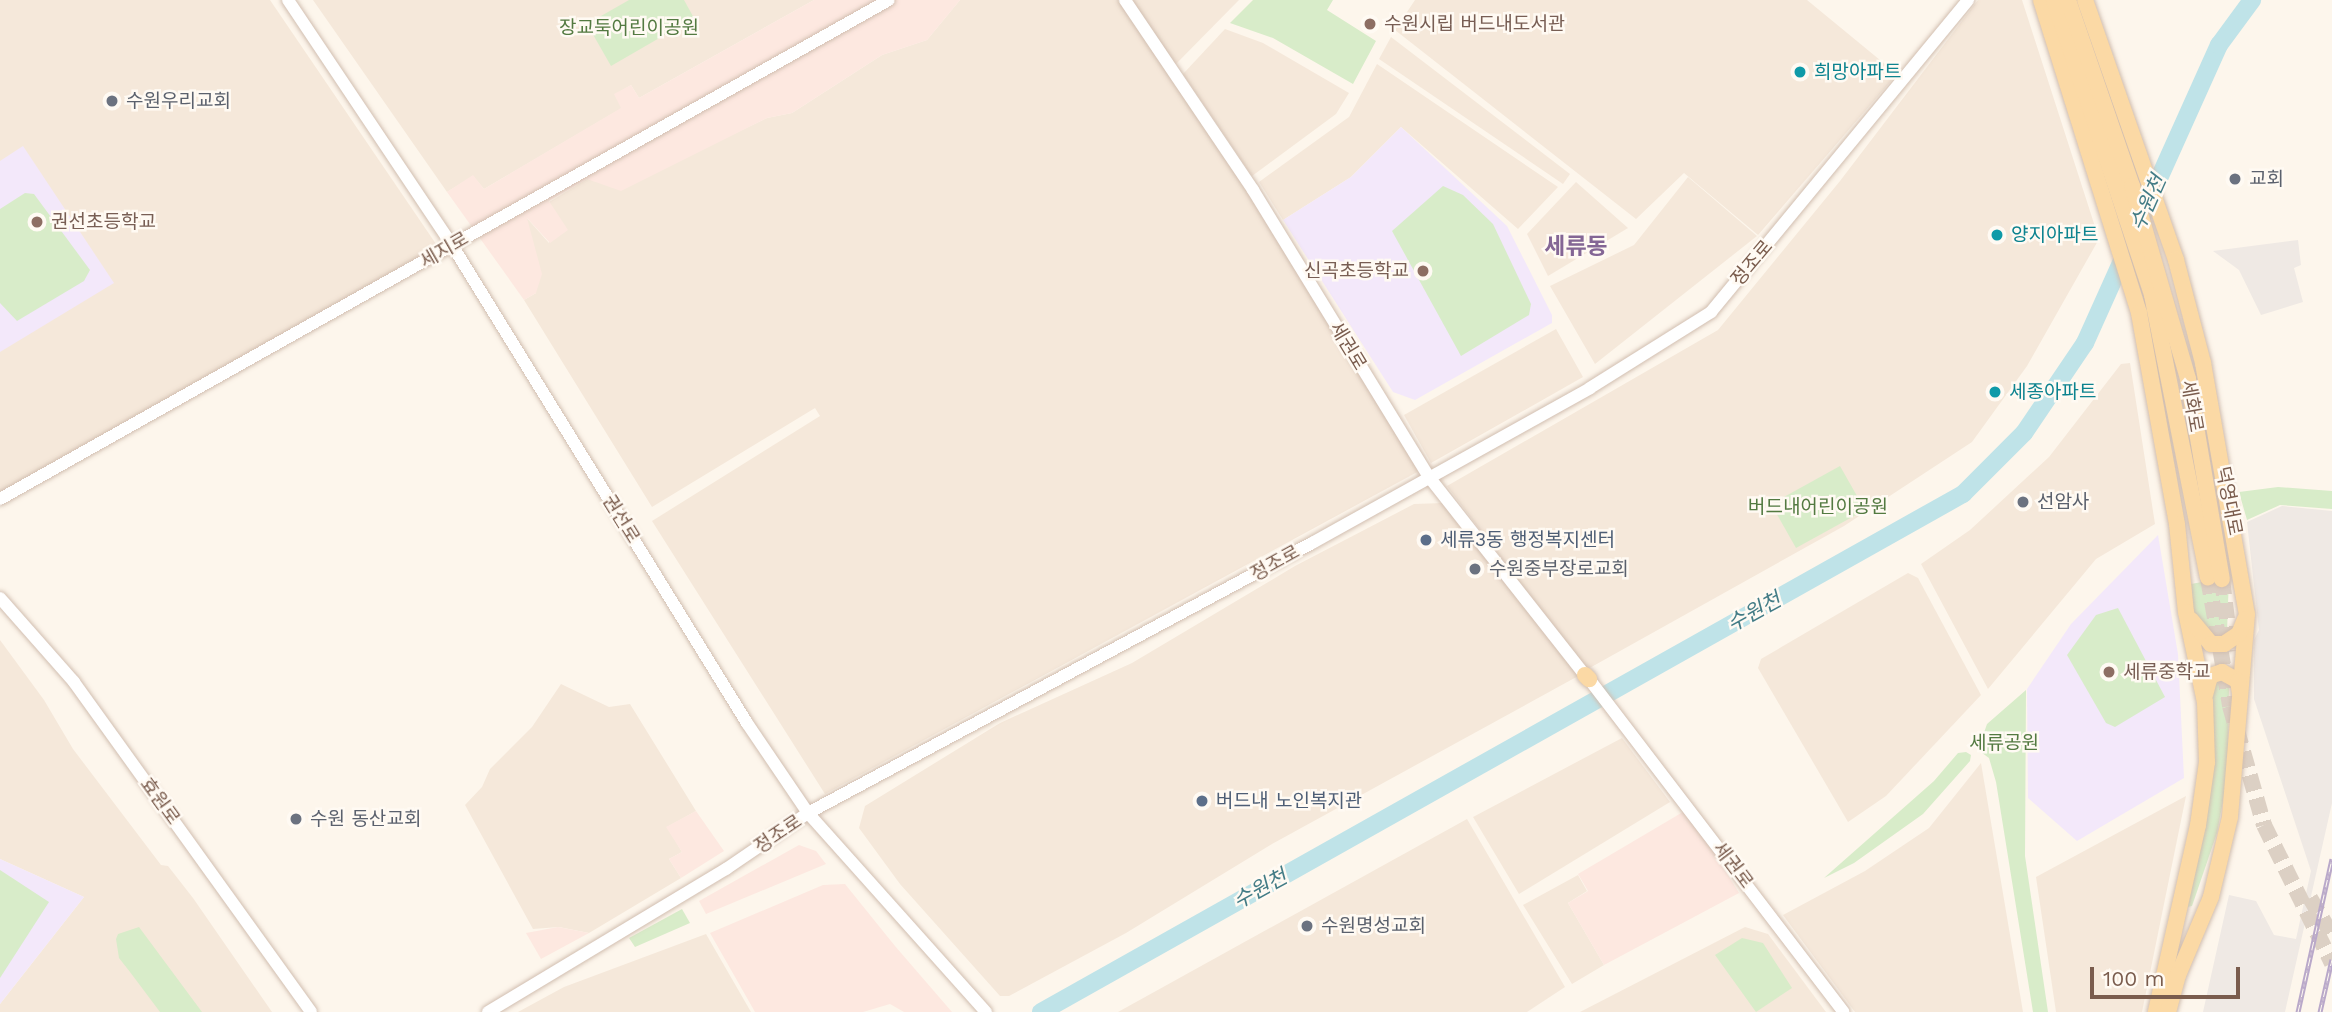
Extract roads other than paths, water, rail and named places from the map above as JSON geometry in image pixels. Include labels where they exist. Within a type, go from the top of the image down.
[{"type":"main road","points":[[2041,0],[2103,190],[2119,215],[2153,283]]},
{"type":"main road","points":[[2054,0],[2074,36],[2132,186],[2155,258]]},
{"type":"main road","points":[[2068,0],[2074,36],[2119,215],[2139,313],[2177,524],[2186,612],[2205,702]]},
{"type":"main road","name":"덕영대로","points":[[2085,0],[2172,245],[2203,363],[2247,614],[2242,704],[2230,817],[2211,897],[2178,975],[2168,1012]]},
{"type":"main road","points":[[2144,162],[2155,258],[2153,283]]},
{"type":"main road","name":"세화로","points":[[2153,283],[2188,379],[2215,578]]},
{"type":"main road","points":[[2186,612],[2211,644],[2224,644],[2239,635],[2247,614]]},
{"type":"main road","points":[[2157,1012],[2198,825],[2207,762],[2205,702],[2206,682],[2210,676],[2222,672],[2238,681],[2242,704]]},
{"type":"street","name":"권선로","points":[[288,0],[452,245],[747,723],[808,813],[986,1012]]},
{"type":"street","name":"세지로","points":[[0,499],[889,0]]},
{"type":"street","name":"세권로","points":[[1125,0],[1253,190],[1429,477],[1587,677],[1844,1012]]},
{"type":"street","name":"정조로","points":[[488,1012],[726,869],[808,813],[1590,388],[1711,312],[1968,0]]},
{"type":"street","name":"효원로","points":[[0,598],[74,682],[311,1012]]},
{"type":"waterway","name":"수원천","points":[[1041,1012],[1963,494],[2024,433],[2085,343],[2219,45],[2252,0]]},
{"type":"tunnel","points":[[2208,578],[2230,706],[2264,825],[2332,963]]},
{"type":"tunnel","points":[[2222,579],[2231,651]]},
{"type":"tunnel","points":[[2310,898],[2332,935]]},
{"type":"railway","points":[[2298,1012],[2332,859]]},
{"type":"railway","points":[[2320,1012],[2332,959]]},
{"type":"place","name":"수원시립 버드내도서관","points":[[1370,24]]},
{"type":"place","name":"희망아파트","points":[[1800,72]]},
{"type":"place","name":"수원우리교회","points":[[112,101]]},
{"type":"place","name":"교회","points":[[2235,179]]},
{"type":"place","name":"권선초등학교","points":[[37,222]]},
{"type":"place","name":"양지아파트","points":[[1997,235]]},
{"type":"place","name":"신곡초등학교","points":[[1423,271]]},
{"type":"place","name":"세종아파트","points":[[1995,392]]},
{"type":"place","name":"선암사","points":[[2023,502]]},
{"type":"place","name":"세류3동 행정복지센터","points":[[1426,540]]},
{"type":"place","name":"수원중부장로교회","points":[[1475,569]]},
{"type":"place","name":"세류중학교","points":[[2109,672]]},
{"type":"place","name":"버드내 노인복지관","points":[[1202,801]]},
{"type":"place","name":"수원 동산교회","points":[[296,819]]},
{"type":"place","name":"수원명성교회","points":[[1307,926]]},
{"type":"district","name":"세류동","points":[[1576,247]]},
{"type":"park label","name":"장교둑어린이공원","points":[[629,28]]},
{"type":"park label","name":"버드내어린이공원","points":[[1818,507]]},
{"type":"park label","name":"세류공원","points":[[2004,743]]}]
